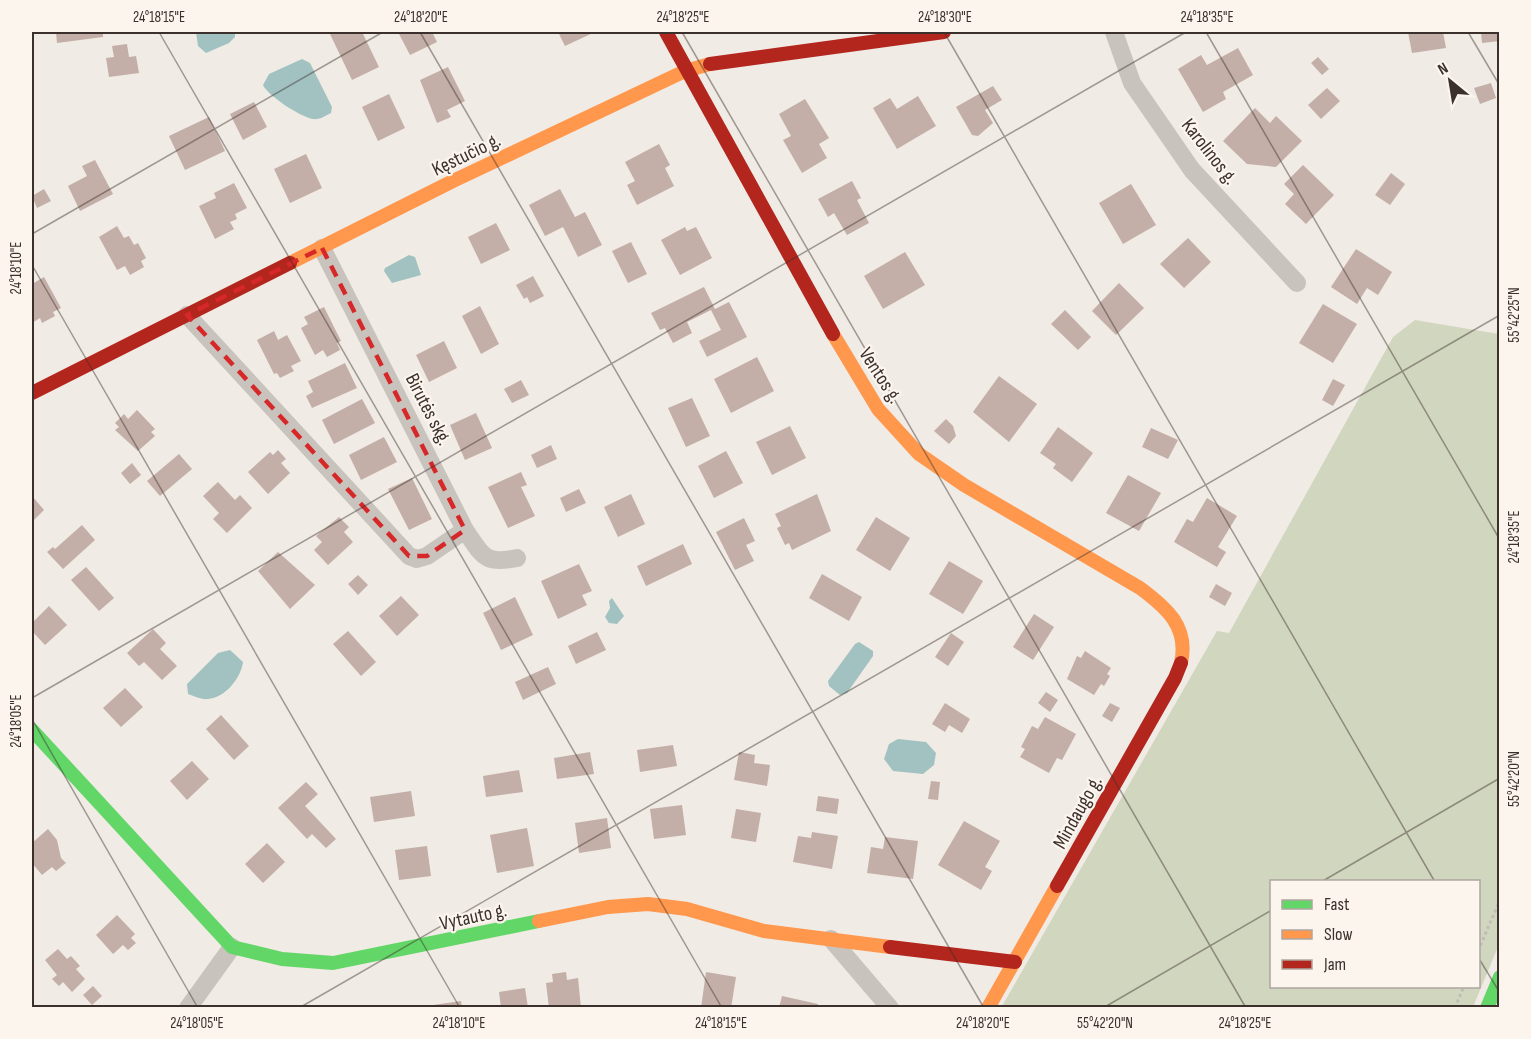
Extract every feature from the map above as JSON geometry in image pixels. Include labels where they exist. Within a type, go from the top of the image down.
[{"type":"street","name":"Ventos g.","points":[[666,32],[685,71],[808,294],[878,409],[919,454],[964,485],[1140,588],[1162,604],[1183,630]]},
{"type":"street","name":"Kęstučio g.","points":[[32,393],[453,182],[685,71],[715,63],[944,32]]},
{"type":"street","name":"Karolinos g.","points":[[1114,32],[1132,83],[1191,170],[1297,283]]},
{"type":"street","name":"Birutės skg.","points":[[322,248],[465,530],[483,556],[497,563],[517,558]]},
{"type":"street","points":[[187,315],[409,556],[417,559],[427,556],[465,530]]},
{"type":"street","name":"Mindaugo g.","points":[[988,1008],[1175,678],[1184,658],[1183,630]]},
{"type":"street","points":[[32,730],[232,947],[188,1008]]},
{"type":"street","name":"Vytauto g.","points":[[232,947],[276,960],[333,963],[608,907],[648,904],[687,909],[764,931],[1015,962]]},
{"type":"street","points":[[831,939],[890,1008]]},
{"type":"street","points":[[1487,1008],[1500,977]]},
{"type":"path","points":[[1480,949],[1500,900]]},
{"type":"path","points":[[1455,1008],[1464,988]]},
{"type":"highlighted area","points":[[322,248],[465,530],[427,556],[409,556],[187,315]]},
{"type":"green space","points":[[1415,320],[1499,334],[1500,942],[1473,1007],[1001,1008],[1217,631],[1229,633],[1393,337]]},
{"type":"water","points":[[196,32],[235,32],[235,37],[229,43],[206,53],[198,46]]},
{"type":"water","points":[[302,59],[310,63],[332,107],[331,113],[320,118],[313,119],[293,110],[271,95],[263,85],[269,74]]},
{"type":"water","points":[[409,255],[415,257],[421,275],[392,283],[384,271],[385,268]]},
{"type":"water","points":[[612,598],[624,616],[617,624],[609,623],[605,617]]},
{"type":"water","points":[[859,642],[873,651],[873,656],[847,693],[840,695],[829,686],[828,681],[855,644]]},
{"type":"water","points":[[230,650],[243,662],[231,686],[214,698],[201,698],[188,694],[187,684],[218,653]]},
{"type":"water","points":[[898,739],[926,742],[936,753],[934,765],[923,774],[893,771],[884,759],[889,744]]},
{"type":"building","points":[[56,32],[103,32],[103,37],[57,43]]},
{"type":"building","points":[[362,32],[379,67],[352,80],[330,34]]},
{"type":"building","points":[[398,32],[432,32],[437,42],[410,55]]},
{"type":"building","points":[[558,32],[595,32],[565,46]]},
{"type":"building","points":[[1408,32],[1443,32],[1446,48],[1412,53]]},
{"type":"building","points":[[1481,32],[1500,32],[1500,41],[1482,43]]},
{"type":"building","points":[[127,44],[129,57],[136,56],[139,73],[109,77],[106,58],[114,57],[112,46]]},
{"type":"building","points":[[1238,48],[1253,75],[1223,92],[1226,99],[1203,112],[1178,69],[1201,55],[1207,65]]},
{"type":"building","points":[[1318,57],[1329,69],[1322,75],[1311,63]]},
{"type":"building","points":[[448,67],[465,101],[447,110],[451,117],[437,123],[420,80]]},
{"type":"building","points":[[1491,83],[1496,98],[1480,104],[1474,88]]},
{"type":"building","points":[[993,86],[1002,100],[985,110],[993,123],[978,136],[972,135],[956,107]]},
{"type":"building","points":[[1327,88],[1340,101],[1321,119],[1308,105]]},
{"type":"building","points":[[389,94],[405,128],[378,141],[362,107]]},
{"type":"building","points":[[918,96],[936,126],[897,149],[873,108],[890,98],[897,109]]},
{"type":"building","points":[[805,99],[829,138],[819,144],[827,158],[802,173],[783,140],[791,136],[779,114]]},
{"type":"building","points":[[254,102],[267,127],[243,140],[230,114]]},
{"type":"building","points":[[1255,108],[1270,123],[1276,116],[1302,141],[1276,167],[1247,164],[1223,141]]},
{"type":"building","points":[[209,117],[225,151],[185,170],[169,136]]},
{"type":"building","points":[[659,144],[670,165],[665,168],[674,186],[637,205],[627,185],[635,181],[625,162]]},
{"type":"building","points":[[306,154],[322,188],[290,203],[274,169]]},
{"type":"building","points":[[95,160],[113,194],[80,211],[68,186],[87,176],[82,166]]},
{"type":"building","points":[[1303,165],[1334,195],[1306,224],[1285,204],[1294,194],[1284,184]]},
{"type":"building","points":[[1391,173],[1405,184],[1390,205],[1375,195]]},
{"type":"building","points":[[852,181],[861,198],[857,200],[869,223],[847,235],[834,213],[828,217],[818,199]]},
{"type":"building","points":[[234,183],[247,208],[235,214],[237,219],[230,222],[234,229],[215,239],[199,206],[216,198],[214,193]]},
{"type":"building","points":[[1131,184],[1156,225],[1123,244],[1099,203]]},
{"type":"building","points":[[44,189],[51,201],[37,208],[32,196]]},
{"type":"building","points":[[560,189],[575,217],[585,212],[602,245],[578,257],[563,227],[545,236],[529,205]]},
{"type":"building","points":[[496,223],[510,250],[481,264],[468,237]]},
{"type":"building","points":[[117,226],[124,238],[129,236],[134,245],[138,243],[146,258],[141,261],[144,267],[130,275],[125,266],[117,270],[99,237]]},
{"type":"building","points":[[685,227],[687,231],[696,227],[712,258],[680,275],[661,240]]},
{"type":"building","points":[[1188,238],[1211,262],[1184,288],[1160,264]]},
{"type":"building","points":[[631,242],[647,274],[628,283],[612,251]]},
{"type":"building","points":[[1356,249],[1392,272],[1378,295],[1367,288],[1357,304],[1331,287]]},
{"type":"building","points":[[905,252],[925,285],[883,309],[864,276]]},
{"type":"building","points":[[533,276],[544,296],[530,303],[527,297],[524,299],[516,285]]},
{"type":"building","points":[[44,277],[61,308],[53,312],[55,316],[42,323],[40,318],[32,323],[32,284]]},
{"type":"building","points":[[1119,283],[1144,308],[1116,335],[1092,311]]},
{"type":"building","points":[[704,287],[715,309],[729,302],[747,337],[707,357],[699,341],[721,330],[711,310],[687,322],[692,333],[673,343],[665,328],[660,330],[651,313]]},
{"type":"building","points":[[1323,304],[1357,324],[1333,363],[1299,343]]},
{"type":"building","points":[[480,306],[499,344],[481,354],[462,316]]},
{"type":"building","points":[[324,307],[341,341],[337,343],[340,350],[327,357],[323,350],[315,355],[301,328],[308,324],[304,317]]},
{"type":"building","points":[[1065,310],[1091,337],[1078,350],[1051,324]]},
{"type":"building","points":[[274,331],[278,340],[287,335],[301,361],[291,366],[294,371],[280,378],[277,373],[274,374],[257,340]]},
{"type":"building","points":[[444,341],[457,368],[429,382],[416,355]]},
{"type":"building","points":[[757,357],[774,391],[731,413],[714,379]]},
{"type":"building","points":[[345,363],[357,388],[312,408],[306,396],[313,392],[308,381]]},
{"type":"building","points":[[999,376],[1037,404],[1009,442],[973,412]]},
{"type":"building","points":[[1333,379],[1345,385],[1333,406],[1322,400]]},
{"type":"building","points":[[521,380],[529,395],[512,403],[504,389]]},
{"type":"building","points":[[692,398],[710,436],[686,447],[668,408]]},
{"type":"building","points":[[362,399],[375,423],[334,444],[322,420]]},
{"type":"building","points":[[137,410],[155,429],[151,432],[155,436],[138,451],[115,430],[119,427],[115,423],[124,414],[128,419]]},
{"type":"building","points":[[476,413],[492,448],[465,460],[450,425]]},
{"type":"building","points":[[946,419],[953,426],[956,436],[949,444],[934,431]]},
{"type":"building","points":[[790,426],[806,458],[772,475],[756,442]]},
{"type":"building","points":[[1058,427],[1093,453],[1072,482],[1053,468],[1056,464],[1040,453]]},
{"type":"building","points":[[1151,428],[1178,440],[1168,459],[1142,447]]},
{"type":"building","points":[[384,437],[397,462],[361,480],[349,455]]},
{"type":"building","points":[[551,445],[557,459],[537,468],[531,455]]},
{"type":"building","points":[[278,450],[286,459],[281,463],[290,473],[268,494],[248,472],[270,452],[273,455]]},
{"type":"building","points":[[726,451],[743,483],[714,498],[698,466]]},
{"type":"building","points":[[179,454],[192,469],[160,496],[147,481]]},
{"type":"building","points":[[132,463],[141,475],[130,484],[121,473]]},
{"type":"building","points":[[521,472],[527,485],[521,487],[535,516],[508,528],[488,487]]},
{"type":"building","points":[[1128,475],[1161,493],[1139,531],[1106,513]]},
{"type":"building","points":[[412,478],[432,519],[409,530],[388,489]]},
{"type":"building","points":[[218,482],[235,500],[240,495],[252,508],[227,533],[213,519],[219,513],[203,496]]},
{"type":"building","points":[[579,489],[586,503],[566,512],[560,498]]},
{"type":"building","points":[[631,494],[645,524],[618,537],[604,507]]},
{"type":"building","points":[[817,494],[831,531],[792,550],[789,543],[785,545],[777,528],[781,526],[775,514]]},
{"type":"building","points":[[32,496],[44,510],[32,522]]},
{"type":"building","points":[[1207,498],[1237,516],[1218,547],[1226,552],[1217,567],[1174,542],[1187,519],[1193,522]]},
{"type":"building","points":[[339,517],[349,527],[344,532],[353,542],[328,565],[314,550],[322,542],[316,536]]},
{"type":"building","points":[[876,517],[910,538],[890,571],[856,550]]},
{"type":"building","points":[[744,518],[755,541],[746,545],[754,561],[735,570],[716,532]]},
{"type":"building","points":[[82,525],[95,540],[63,569],[47,552],[53,547],[55,549]]},
{"type":"building","points":[[683,544],[692,564],[646,586],[637,566]]},
{"type":"building","points":[[278,552],[315,585],[290,609],[258,571]]},
{"type":"building","points":[[949,561],[983,581],[963,614],[929,594]]},
{"type":"building","points":[[579,564],[592,591],[582,595],[587,605],[558,619],[541,581]]},
{"type":"building","points":[[86,567],[114,598],[99,611],[71,580]]},
{"type":"building","points":[[822,574],[862,597],[849,621],[809,598]]},
{"type":"building","points":[[358,575],[368,585],[358,595],[348,584]]},
{"type":"building","points":[[1216,584],[1232,593],[1225,606],[1209,597]]},
{"type":"building","points":[[401,596],[419,615],[397,636],[379,616]]},
{"type":"building","points":[[515,597],[533,635],[501,650],[483,613]]},
{"type":"building","points":[[49,606],[67,625],[45,645],[32,631],[32,623]]},
{"type":"building","points":[[1034,614],[1054,627],[1033,660],[1013,647]]},
{"type":"building","points":[[153,629],[166,643],[160,649],[177,666],[162,680],[144,662],[139,666],[127,653]]},
{"type":"building","points":[[348,631],[376,662],[361,676],[333,644]]},
{"type":"building","points":[[597,632],[606,650],[576,664],[568,646]]},
{"type":"building","points":[[951,633],[964,642],[948,666],[935,657]]},
{"type":"building","points":[[1085,651],[1111,668],[1107,674],[1110,676],[1104,686],[1101,684],[1094,695],[1067,679],[1077,656],[1081,658]]},
{"type":"building","points":[[548,667],[556,684],[523,700],[515,682]]},
{"type":"building","points":[[125,688],[143,707],[121,727],[103,708]]},
{"type":"building","points":[[1046,692],[1058,700],[1050,712],[1038,703]]},
{"type":"building","points":[[945,703],[970,719],[962,733],[949,725],[945,732],[932,724]]},
{"type":"building","points":[[1110,703],[1120,708],[1112,722],[1102,716]]},
{"type":"building","points":[[221,715],[249,746],[234,760],[206,729]]},
{"type":"building","points":[[1045,717],[1076,734],[1062,760],[1057,758],[1049,773],[1020,757],[1025,749],[1021,747],[1032,726],[1038,729]]},
{"type":"building","points":[[673,745],[677,766],[640,772],[637,750]]},
{"type":"building","points":[[590,752],[594,774],[557,779],[554,758]]},
{"type":"building","points":[[739,752],[755,755],[754,763],[770,765],[767,786],[734,780]]},
{"type":"building","points":[[192,761],[209,779],[187,800],[170,781]]},
{"type":"building","points":[[519,770],[523,792],[486,797],[483,776]]},
{"type":"building","points":[[931,781],[940,782],[938,800],[928,799]]},
{"type":"building","points":[[306,782],[318,794],[305,806],[336,839],[326,848],[312,834],[307,839],[278,808]]},
{"type":"building","points":[[411,791],[415,816],[374,822],[370,797]]},
{"type":"building","points":[[818,796],[839,799],[837,814],[816,811]]},
{"type":"building","points":[[682,805],[686,835],[654,839],[650,809]]},
{"type":"building","points":[[736,809],[761,813],[756,842],[731,838]]},
{"type":"building","points":[[607,818],[611,848],[579,853],[575,823]]},
{"type":"building","points":[[964,821],[1000,841],[985,867],[992,871],[981,890],[938,865]]},
{"type":"building","points":[[527,828],[534,866],[497,873],[490,835]]},
{"type":"building","points":[[48,829],[57,840],[61,858],[66,863],[56,871],[52,867],[42,875],[32,863],[32,843]]},
{"type":"building","points":[[812,832],[838,836],[832,869],[793,862],[798,836],[811,838]]},
{"type":"building","points":[[885,837],[918,841],[913,879],[867,873],[871,847],[883,849]]},
{"type":"building","points":[[267,843],[285,862],[263,883],[245,864]]},
{"type":"building","points":[[427,846],[431,876],[399,880],[395,850]]},
{"type":"building","points":[[117,915],[135,934],[131,938],[136,943],[128,950],[123,945],[113,954],[96,935]]},
{"type":"building","points":[[58,949],[67,959],[71,956],[80,966],[76,969],[85,979],[72,992],[63,982],[59,986],[52,979],[57,975],[45,960]]},
{"type":"building","points":[[566,972],[567,980],[578,978],[581,1008],[549,1008],[546,983],[553,982],[552,974]]},
{"type":"building","points":[[706,972],[736,977],[731,1008],[701,1008]]},
{"type":"building","points":[[93,986],[102,996],[92,1005],[83,995]]},
{"type":"building","points":[[525,988],[528,1008],[501,1008],[499,992]]},
{"type":"building","points":[[782,996],[818,1004],[817,1008],[779,1008]]},
{"type":"building","points":[[461,1001],[462,1008],[433,1008],[433,1005]]},
{"type":"traffic: fast","points":[[32,730],[232,947],[282,959],[333,963],[539,921]]},
{"type":"traffic: fast","points":[[1487,1008],[1500,977]]},
{"type":"traffic: slow","points":[[290,263],[453,181],[685,71],[710,64]]},
{"type":"traffic: slow","points":[[833,334],[878,409],[919,454],[964,485],[1140,588],[1159,603],[1179,629],[1183,650],[1181,663]]},
{"type":"traffic: slow","points":[[988,1008],[1057,886]]},
{"type":"traffic: slow","points":[[539,921],[608,907],[648,904],[687,909],[764,931],[890,947]]},
{"type":"traffic: jam","points":[[666,32],[833,334]]},
{"type":"traffic: jam","points":[[710,64],[944,32]]},
{"type":"traffic: jam","points":[[32,393],[290,263]]},
{"type":"traffic: jam","points":[[1057,886],[1175,678],[1181,663]]},
{"type":"traffic: jam","points":[[890,947],[1015,962]]}]
